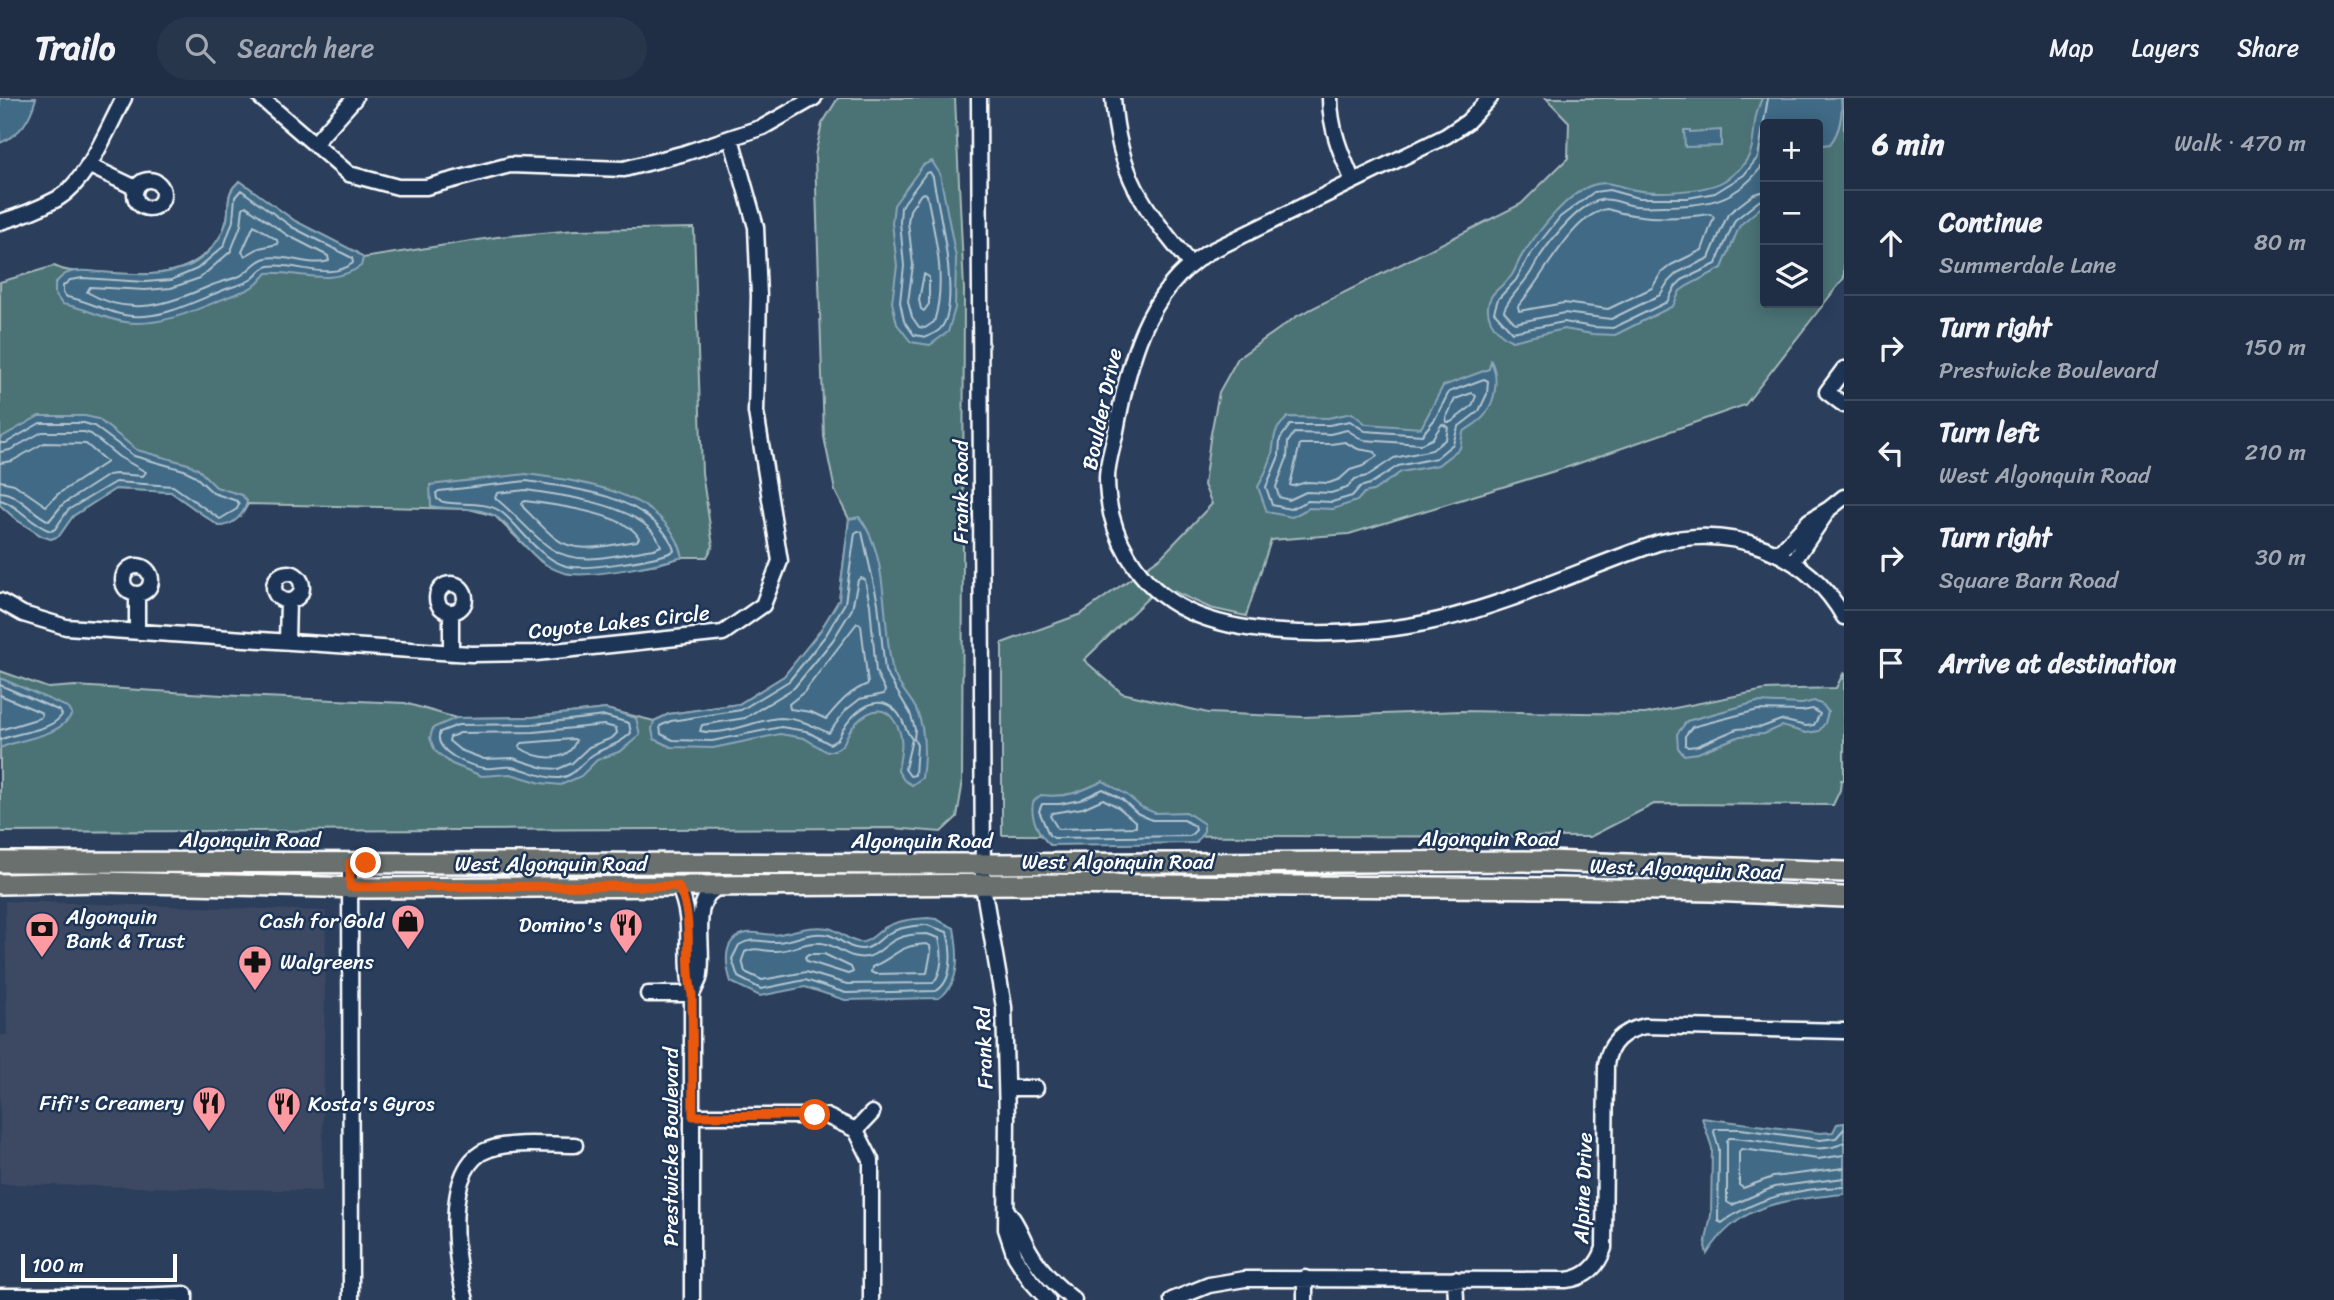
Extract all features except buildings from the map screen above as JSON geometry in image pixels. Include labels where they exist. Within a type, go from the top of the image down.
[{"type":"main road","name":"Algonquin Road","points":[[0,862],[982,864],[1548,861],[1840,870]]},
{"type":"main road","name":"Algonquin Road","points":[[0,884],[102,882],[350,887]]},
{"type":"main road","name":"West Algonquin Road","points":[[350,887],[1560,888],[1844,897]]},
{"type":"street","points":[[0,222],[58,198],[73,184],[88,165],[124,98]]},
{"type":"street","points":[[261,98],[349,174],[398,187],[426,187],[510,165],[624,169],[763,127],[809,100]]},
{"type":"street","points":[[314,144],[355,98]]},
{"type":"street","name":"Frank Road","points":[[979,98],[982,886]]},
{"type":"street","points":[[1113,98],[1116,132],[1128,177],[1149,214],[1191,264]]},
{"type":"street","points":[[1330,98],[1330,115],[1340,151],[1353,181]]},
{"type":"street","name":"Boulder Drive","points":[[1490,98],[1467,122],[1446,136],[1222,244],[1191,264],[1173,282],[1153,308],[1139,336],[1117,423],[1107,477],[1115,526],[1132,563],[1156,589],[1187,610],[1221,622],[1316,633],[1368,631],[1422,623],[1468,612],[1658,542],[1704,536],[1736,539],[1779,553],[1821,586],[1844,617]]},
{"type":"street","name":"Coyote Lakes Circle","points":[[0,601],[23,614],[66,626],[451,653],[536,653],[723,634],[763,605],[780,561],[757,412],[757,227],[731,138]]},
{"type":"street","points":[[88,165],[135,188]]},
{"type":"street","points":[[1844,369],[1827,392],[1844,405]]},
{"type":"street","points":[[1779,553],[1809,521],[1844,496]]},
{"type":"street","points":[[1793,562],[1829,509]]},
{"type":"street","points":[[136,631],[137,594]]},
{"type":"street","points":[[287,642],[288,601]]},
{"type":"street","points":[[451,612],[451,653]]},
{"type":"street","points":[[350,863],[351,1300]]},
{"type":"street","name":"Prestwicke Boulevard","points":[[678,886],[688,909],[688,979],[692,994],[692,1300]]},
{"type":"street","name":"Prestwicke Boulevard","points":[[692,994],[699,979],[701,910],[704,898],[712,889],[722,886]]},
{"type":"street","name":"Frank Rd","points":[[982,886],[1004,1007],[1007,1088],[1006,1229],[1015,1256],[1031,1281],[1048,1300]]},
{"type":"street","points":[[648,994],[692,994]]},
{"type":"street","name":"Alpine Drive","points":[[1172,1300],[1220,1282],[1262,1278],[1572,1279],[1589,1272],[1601,1256],[1604,1241],[1607,1057],[1618,1037],[1630,1029],[1645,1026],[1844,1031]]},
{"type":"street","points":[[1007,1088],[1036,1088]]},
{"type":"street","points":[[856,1130],[872,1114]]},
{"type":"street","points":[[693,1116],[827,1116],[856,1130],[871,1160],[872,1300]]},
{"type":"street","points":[[466,1300],[457,1261],[457,1200],[463,1171],[468,1163],[480,1153],[500,1146],[575,1145]]},
{"type":"street","name":"Frank Rd","points":[[1007,1210],[1018,1223],[1025,1242],[1041,1268],[1074,1300]]},
{"type":"street","points":[[1305,1278],[1305,1300]]},
{"type":"street","points":[[1455,1279],[1456,1300]]},
{"type":"street","points":[[0,1296],[185,1294],[185,1300]]},
{"type":"shaded area","points":[[5,901],[326,911],[322,1191],[0,1184],[0,1035],[7,1035]]},
{"type":"green space","points":[[838,98],[955,98],[964,289],[962,787],[957,817],[941,832],[892,828],[0,832],[0,671],[48,688],[75,686],[405,703],[456,718],[533,717],[606,709],[654,721],[669,714],[739,704],[784,676],[820,631],[839,600],[849,519],[835,491],[824,437],[815,155],[822,124]]},
{"type":"green space","points":[[1546,98],[1844,98],[1844,278],[1823,305],[1823,119],[1760,119],[1760,308],[1821,308],[1745,405],[1571,466],[1349,534],[1271,540],[1246,616],[1210,608],[1173,591],[1161,604],[1150,596],[1084,660],[1122,693],[1208,713],[1303,717],[1461,711],[1645,714],[1765,690],[1836,688],[1844,672],[1844,780],[1841,780],[1833,805],[1654,804],[1590,837],[1002,835],[1002,643],[1081,614],[1161,557],[1212,504],[1204,485],[1210,439],[1219,392],[1238,358],[1297,316],[1521,204],[1568,158],[1569,122]]},
{"type":"green space","points":[[240,181],[295,221],[363,258],[497,237],[575,230],[694,228],[702,473],[713,546],[707,557],[683,557],[658,564],[589,574],[566,573],[541,562],[495,516],[469,509],[248,504],[236,519],[219,526],[171,492],[115,489],[73,516],[59,536],[51,539],[17,520],[0,505],[0,282],[54,266],[74,271],[138,274],[179,269],[204,255],[218,242],[227,219],[230,193]]},
{"type":"water","points":[[0,98],[36,98],[24,125],[0,143]]},
{"type":"water","points":[[1762,98],[1841,98],[1842,110],[1836,134],[1830,144],[1823,145],[1823,119],[1760,119],[1760,208],[1740,225],[1722,268],[1680,291],[1673,306],[1615,335],[1564,329],[1512,341],[1495,327],[1489,314],[1489,301],[1512,275],[1523,254],[1546,223],[1564,204],[1583,189],[1598,184],[1667,192],[1716,185],[1737,171],[1746,161],[1753,143],[1757,111]]},
{"type":"water","points":[[1684,130],[1721,130],[1721,146],[1685,147]]},
{"type":"water","points":[[932,161],[940,174],[956,258],[955,308],[948,332],[930,345],[911,342],[897,324],[892,302],[897,266],[892,223],[894,205],[923,165]]},
{"type":"water","points":[[240,181],[295,221],[356,252],[363,258],[361,266],[338,276],[327,277],[267,273],[247,290],[172,318],[141,323],[125,322],[62,304],[55,294],[55,283],[72,272],[158,273],[191,265],[209,252],[222,233],[227,220],[230,194]]},
{"type":"water","points":[[1491,361],[1496,381],[1489,409],[1480,420],[1463,432],[1460,448],[1438,465],[1401,472],[1373,491],[1364,493],[1357,501],[1333,509],[1309,508],[1292,517],[1267,512],[1258,487],[1270,462],[1275,434],[1288,417],[1328,418],[1352,413],[1366,424],[1421,428],[1443,386],[1489,369]]},
{"type":"water","points":[[39,416],[85,416],[98,419],[137,450],[188,464],[198,469],[216,487],[242,495],[247,501],[244,510],[233,522],[219,526],[171,492],[115,489],[73,516],[59,536],[51,539],[42,536],[0,505],[0,438]]},
{"type":"water","points":[[526,474],[596,486],[641,504],[660,517],[674,535],[683,557],[607,572],[565,573],[535,556],[507,525],[495,516],[479,510],[431,506],[430,485]]},
{"type":"water","points":[[859,517],[869,532],[880,569],[894,673],[916,709],[922,726],[922,778],[912,785],[904,780],[898,771],[902,744],[900,732],[893,719],[881,711],[874,711],[861,718],[840,747],[827,752],[804,738],[780,734],[713,748],[671,747],[654,739],[654,721],[669,714],[739,704],[784,676],[820,631],[839,600],[849,519]]},
{"type":"water","points":[[0,678],[67,707],[72,714],[58,728],[0,748]]},
{"type":"water","points":[[1814,701],[1823,705],[1828,712],[1819,731],[1806,733],[1782,726],[1764,734],[1740,736],[1698,753],[1684,755],[1678,748],[1677,734],[1687,721],[1757,702],[1802,704]]},
{"type":"water","points":[[606,709],[636,718],[640,735],[621,751],[597,760],[581,776],[561,785],[541,783],[511,774],[482,776],[452,764],[435,751],[430,738],[433,728],[456,718],[533,717]]},
{"type":"water","points":[[1103,781],[1141,807],[1155,813],[1186,812],[1204,824],[1204,831],[1196,843],[1050,845],[1036,826],[1033,802],[1041,795],[1073,793]]},
{"type":"water","points":[[928,918],[954,928],[957,966],[952,984],[939,998],[845,1000],[805,987],[760,996],[731,982],[727,952],[733,940],[747,933],[776,935],[822,927],[832,929],[854,941],[863,942],[896,923]]},
{"type":"water","points":[[1702,1118],[1820,1133],[1833,1132],[1837,1124],[1844,1123],[1844,1194],[1804,1198],[1767,1206],[1750,1213],[1720,1236],[1707,1254],[1705,1246],[1711,1215],[1712,1148]]},
{"type":"place","name":"Cash for Gold","points":[[408,951]]},
{"type":"place","name":"Domino's","points":[[626,955]]},
{"type":"place","name":"Algonquin Bank & Trust","points":[[42,959]]},
{"type":"place","name":"Walgreens","points":[[255,992]]},
{"type":"place","name":"Fifi's Creamery","points":[[209,1133]]},
{"type":"place","name":"Kosta's Gyros","points":[[284,1134]]},
{"type":"route","points":[[366,863],[350,863],[350,887],[678,886],[688,909],[693,1116],[815,1115]]}]
